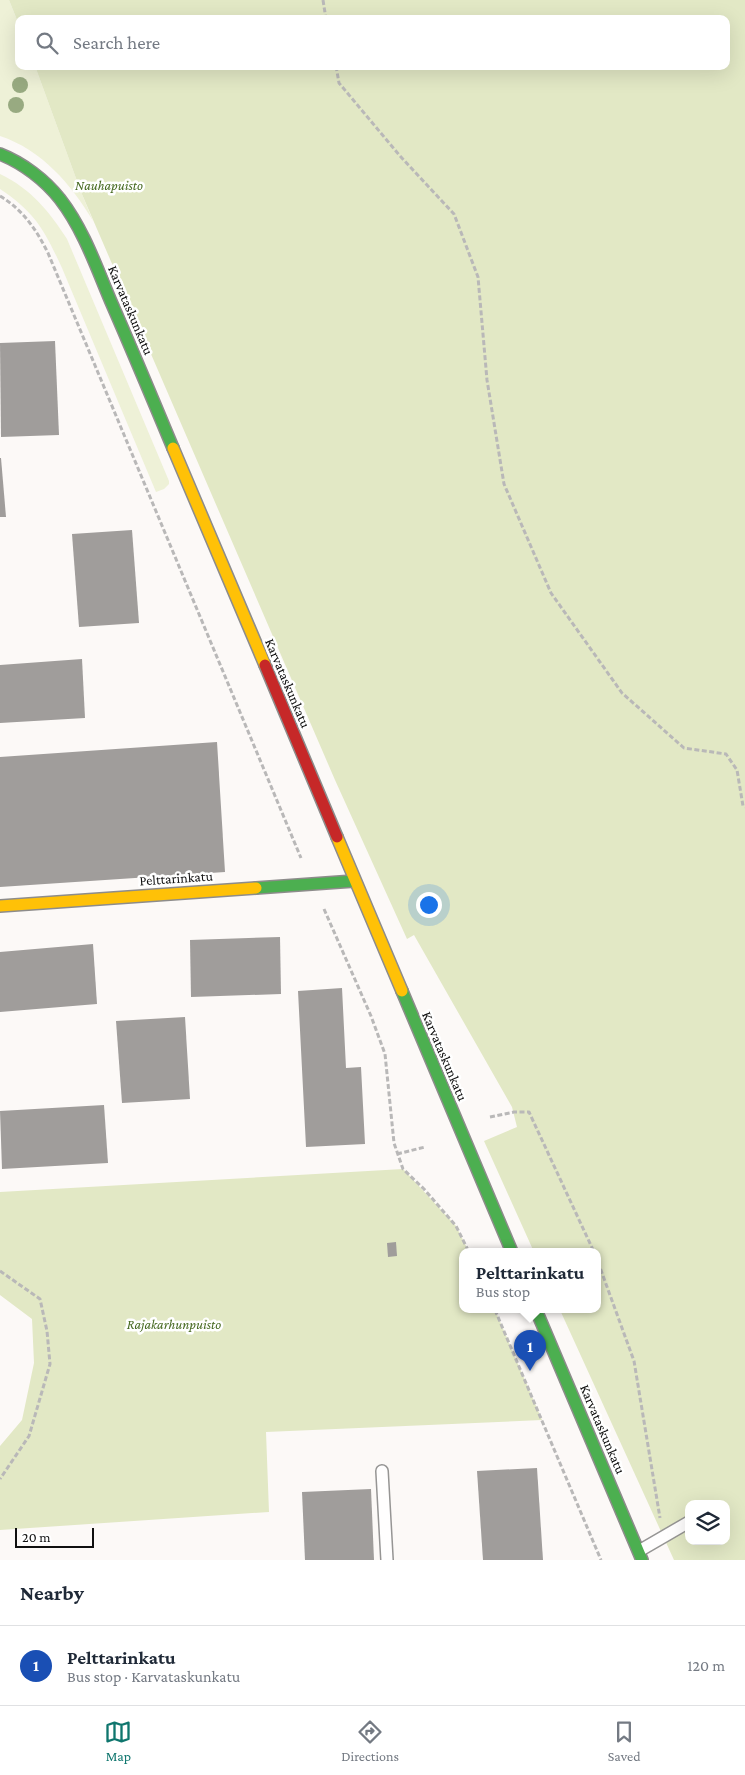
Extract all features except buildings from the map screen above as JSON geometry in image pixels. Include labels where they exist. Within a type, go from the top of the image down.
[{"type":"street","name":"Karvataskunkatu","points":[[0,154],[34,174],[50,188],[66,205],[78,227],[510,1248]]},
{"type":"street","name":"Pelttarinkatu","points":[[0,906],[354,881]]},
{"type":"street","name":"Karvataskunkatu","points":[[537,1313],[640,1556]]},
{"type":"lane","points":[[382,1471],[387,1560]]},
{"type":"lane","points":[[640,1556],[663,1537],[685,1524]]},
{"type":"path","points":[[323,0],[325,15]]},
{"type":"path","points":[[337,70],[339,82],[400,156],[454,214],[478,277],[488,380],[504,484],[551,593],[622,693],[684,748],[726,754],[737,770],[743,806],[745,807]]},
{"type":"path","points":[[0,196],[30,221],[48,253],[313,884],[371,1016],[385,1054],[394,1143],[403,1169],[424,1189],[456,1226],[467,1248]]},
{"type":"path","points":[[490,1117],[514,1112],[529,1112],[592,1248]]},
{"type":"path","points":[[398,1154],[426,1146]]},
{"type":"path","points":[[601,1270],[634,1361],[663,1537]]},
{"type":"path","points":[[0,1271],[40,1299],[47,1331],[50,1364],[29,1436],[0,1479]]},
{"type":"path","points":[[496,1313],[601,1560]]},
{"type":"path","points":[[522,1374],[530,1371]]},
{"type":"green space","points":[[0,0],[9,0],[15,15],[15,70],[36,70],[93,221],[75,194],[42,159],[15,142],[0,136]]},
{"type":"green space","name":"Nauhapuisto","points":[[9,0],[745,0],[745,1560],[674,1560],[561,1313],[601,1313],[601,1248],[532,1248],[484,1141],[517,1127],[512,1107],[414,935],[407,939],[335,780],[81,192],[36,70],[730,70],[730,15],[15,15]]},
{"type":"green space","points":[[0,174],[30,193],[53,219],[67,239],[169,481],[169,484],[164,489],[156,492],[50,243],[31,214],[0,189]]},
{"type":"green space","name":"Rajakarhunpuisto","points":[[403,1169],[456,1226],[467,1248],[459,1248],[459,1313],[496,1313],[542,1420],[266,1432],[269,1512],[0,1530],[0,1446],[22,1420],[34,1363],[32,1319],[0,1295],[0,1192]]},
{"type":"traffic: fast","points":[[0,154],[25,167],[48,185],[69,211],[95,264],[173,448]]},
{"type":"traffic: fast","points":[[256,888],[354,881]]},
{"type":"traffic: fast","points":[[402,991],[510,1248]]},
{"type":"traffic: fast","points":[[537,1313],[642,1560]]},
{"type":"traffic: slow","points":[[173,448],[265,665]]},
{"type":"traffic: slow","points":[[337,837],[402,991]]},
{"type":"traffic: slow","points":[[0,906],[256,888]]},
{"type":"traffic: jam","points":[[265,665],[337,837]]},
{"type":"place","name":"Pelttarinkatu","points":[[530,1371]]}]
